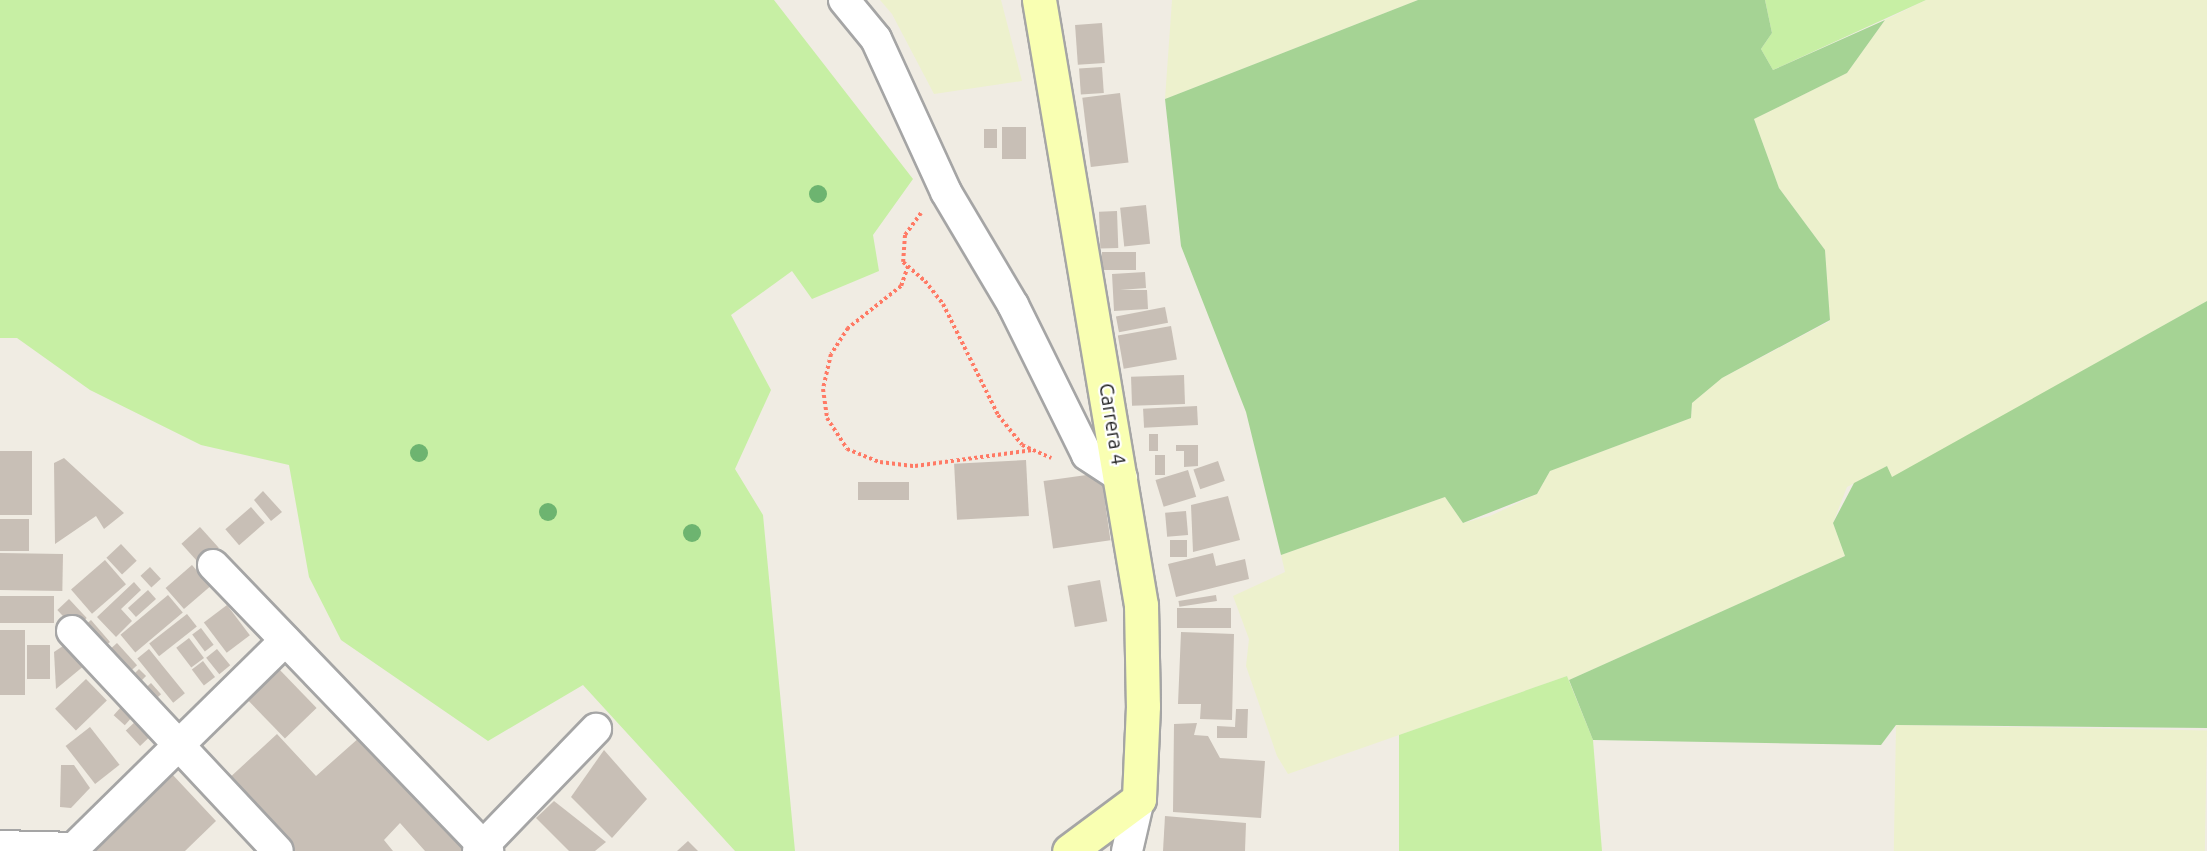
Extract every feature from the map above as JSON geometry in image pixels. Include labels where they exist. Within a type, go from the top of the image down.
[{"type":"main road","name":"Carrera 4","points":[[1039,0],[1048,33],[1141,605],[1143,706],[1139,799]]},
{"type":"main road","points":[[1069,851],[1139,799]]},
{"type":"street","points":[[844,0],[876,39],[946,192],[1013,305],[1087,456],[1122,478]]},
{"type":"street","points":[[1048,33],[1055,0]]},
{"type":"street","points":[[213,565],[483,849],[596,729]]},
{"type":"street","points":[[72,632],[278,851]]},
{"type":"street","points":[[0,846],[75,850],[285,641]]},
{"type":"street","name":"Carrera 4","points":[[1127,851],[1139,799]]},
{"type":"path","points":[[946,192],[929,204],[905,235],[903,262],[943,304],[998,415],[1022,445],[1058,461]]},
{"type":"path","points":[[908,266],[901,286],[848,328],[831,354],[823,389],[827,418],[847,449],[880,462],[915,466],[1033,450]]},
{"type":"green space","points":[[0,0],[774,0],[913,179],[873,235],[879,271],[812,299],[792,271],[731,315],[771,390],[735,469],[763,515],[795,851],[735,851],[583,685],[488,741],[341,640],[309,577],[289,465],[201,445],[90,390],[17,338],[0,338]]},
{"type":"green space","points":[[880,0],[1001,0],[1022,81],[934,94],[892,14]]},
{"type":"green space","points":[[1172,0],[1418,0],[1165,99]]},
{"type":"green space","points":[[1418,0],[1765,0],[1772,33],[1761,49],[1773,70],[1885,20],[1847,73],[1754,119],[1779,188],[1825,250],[1830,320],[1722,378],[1692,403],[1691,418],[1550,471],[1537,494],[1463,523],[1445,497],[1281,555],[1246,412],[1181,246],[1165,99]]},
{"type":"green space","points":[[1765,0],[1926,0],[1773,70],[1761,49],[1772,33]]},
{"type":"green space","points":[[1926,0],[2207,0],[2207,301],[1892,478],[1887,466],[1847,487],[1833,523],[1845,556],[1569,680],[1567,676],[1288,774],[1277,756],[1246,666],[1249,639],[1233,596],[1285,572],[1281,555],[1445,497],[1463,523],[1490,516],[1537,494],[1550,471],[1691,418],[1692,403],[1722,378],[1830,321],[1825,250],[1779,188],[1754,119],[1847,73],[1885,20]]},
{"type":"green space","points":[[2207,301],[2207,728],[1896,725],[1881,745],[1593,740],[1569,680],[1845,556],[1833,523],[1854,483],[1887,466],[1892,477]]},
{"type":"green space","points":[[1567,676],[1593,740],[1602,851],[1399,851],[1399,735]]},
{"type":"green space","points":[[1896,725],[2207,730],[2205,851],[1894,851]]},
{"type":"building","points":[[1102,23],[1105,63],[1078,65],[1075,25]]},
{"type":"building","points":[[1102,67],[1104,93],[1081,95],[1079,69]]},
{"type":"building","points":[[1120,93],[1129,162],[1091,167],[1082,98]]},
{"type":"building","points":[[1002,127],[1026,127],[1026,159],[1002,159]]},
{"type":"building","points":[[984,129],[997,129],[997,148],[984,148]]},
{"type":"building","points":[[1146,205],[1150,244],[1124,247],[1120,208]]},
{"type":"building","points":[[1117,211],[1118,248],[1100,249],[1099,212]]},
{"type":"building","points":[[1102,252],[1136,252],[1136,270],[1102,270]]},
{"type":"building","points":[[1145,272],[1146,288],[1120,290],[1147,290],[1148,309],[1114,311],[1112,274]]},
{"type":"building","points":[[1165,307],[1168,323],[1119,332],[1116,317]]},
{"type":"building","points":[[1171,326],[1177,359],[1124,369],[1118,335]]},
{"type":"building","points":[[1184,375],[1185,404],[1132,406],[1131,377]]},
{"type":"building","points":[[1197,406],[1198,425],[1144,428],[1143,409]]},
{"type":"building","points":[[1149,434],[1158,434],[1158,451],[1149,451]]},
{"type":"building","points":[[1176,445],[1198,445],[1198,466],[1184,467],[1184,451],[1176,451]]},
{"type":"building","points":[[0,451],[32,451],[32,515],[0,515]]},
{"type":"building","points":[[1155,455],[1165,455],[1165,475],[1155,475]]},
{"type":"building","points":[[64,458],[124,513],[104,529],[96,516],[55,544],[54,463]]},
{"type":"building","points":[[1026,460],[1029,516],[957,520],[954,464]]},
{"type":"building","points":[[1218,461],[1225,481],[1200,489],[1193,469]]},
{"type":"building","points":[[1188,470],[1196,497],[1164,507],[1155,480]]},
{"type":"building","points":[[1101,473],[1110,540],[1053,548],[1044,481]]},
{"type":"building","points":[[858,482],[909,482],[909,500],[858,500]]},
{"type":"building","points":[[263,491],[282,512],[271,521],[254,500]]},
{"type":"building","points":[[1228,496],[1240,540],[1193,552],[1191,505]]},
{"type":"building","points":[[251,507],[265,523],[239,545],[225,529]]},
{"type":"building","points":[[1186,511],[1188,535],[1167,537],[1165,513]]},
{"type":"building","points":[[0,519],[29,519],[29,551],[0,551]]},
{"type":"building","points":[[200,527],[219,548],[200,565],[181,544]]},
{"type":"building","points":[[1170,540],[1187,540],[1187,557],[1170,557]]},
{"type":"building","points":[[121,544],[137,561],[122,574],[106,558]]},
{"type":"building","points":[[0,553],[63,554],[62,591],[0,590]]},
{"type":"building","points":[[1213,553],[1216,566],[1245,559],[1249,579],[1176,597],[1168,564]]},
{"type":"building","points":[[105,560],[126,584],[92,614],[71,590]]},
{"type":"building","points":[[192,565],[210,586],[184,609],[166,588]]},
{"type":"building","points":[[150,567],[161,579],[151,588],[140,576]]},
{"type":"building","points":[[1100,580],[1107,621],[1075,627],[1068,586]]},
{"type":"building","points":[[134,582],[141,590],[121,609],[132,621],[116,637],[97,617]]},
{"type":"building","points":[[148,590],[156,599],[136,617],[128,608]]},
{"type":"building","points":[[168,595],[183,613],[135,652],[121,635]]},
{"type":"building","points":[[1216,595],[1217,601],[1179,607],[1178,601]]},
{"type":"building","points":[[0,596],[54,596],[54,623],[0,623]]},
{"type":"building","points":[[69,599],[87,618],[75,629],[57,610]]},
{"type":"building","points":[[227,605],[250,635],[227,653],[204,622]]},
{"type":"building","points":[[1177,608],[1231,608],[1231,628],[1177,628]]},
{"type":"building","points":[[187,614],[197,627],[159,656],[149,644]]},
{"type":"building","points":[[91,620],[110,642],[98,652],[79,630]]},
{"type":"building","points":[[201,628],[214,645],[205,651],[192,635]]},
{"type":"building","points":[[0,630],[25,630],[25,695],[0,695]]},
{"type":"building","points":[[1181,632],[1234,634],[1232,720],[1200,719],[1201,704],[1178,704]]},
{"type":"building","points":[[189,638],[204,658],[191,668],[176,648]]},
{"type":"building","points":[[72,640],[91,660],[56,689],[54,652]]},
{"type":"building","points":[[117,643],[137,665],[122,679],[102,656]]},
{"type":"building","points":[[27,645],[50,645],[50,679],[27,679]]},
{"type":"building","points":[[149,649],[185,693],[173,703],[137,658]]},
{"type":"building","points":[[217,649],[230,665],[219,674],[206,658]]},
{"type":"building","points":[[203,661],[215,677],[204,685],[192,669]]},
{"type":"building","points":[[277,667],[317,708],[285,739],[245,698]]},
{"type":"building","points":[[139,669],[146,676],[133,689],[126,682]]},
{"type":"building","points":[[86,679],[107,701],[76,730],[55,709]]},
{"type":"building","points":[[151,683],[161,694],[148,706],[138,694]]},
{"type":"building","points":[[121,707],[132,717],[125,725],[114,715]]},
{"type":"building","points":[[1236,709],[1248,709],[1247,738],[1217,738],[1217,726],[1235,727]]},
{"type":"building","points":[[136,721],[150,736],[140,746],[126,731]]},
{"type":"building","points":[[1197,723],[1194,735],[1208,736],[1220,758],[1265,761],[1261,818],[1173,812],[1174,724]]},
{"type":"building","points":[[90,727],[120,765],[95,784],[66,746]]},
{"type":"building","points":[[277,734],[316,776],[360,737],[474,844],[465,851],[425,851],[400,823],[384,840],[393,851],[291,851],[226,781]]},
{"type":"building","points":[[604,750],[647,799],[612,838],[571,797]]},
{"type":"building","points":[[61,765],[74,765],[90,788],[71,808],[60,807]]},
{"type":"building","points":[[171,773],[216,821],[185,851],[96,851],[91,846]]},
{"type":"building","points":[[554,801],[606,842],[595,851],[569,851],[536,818]]},
{"type":"building","points":[[1165,816],[1246,823],[1245,851],[1163,851]]},
{"type":"building","points":[[688,841],[698,851],[677,851]]}]
